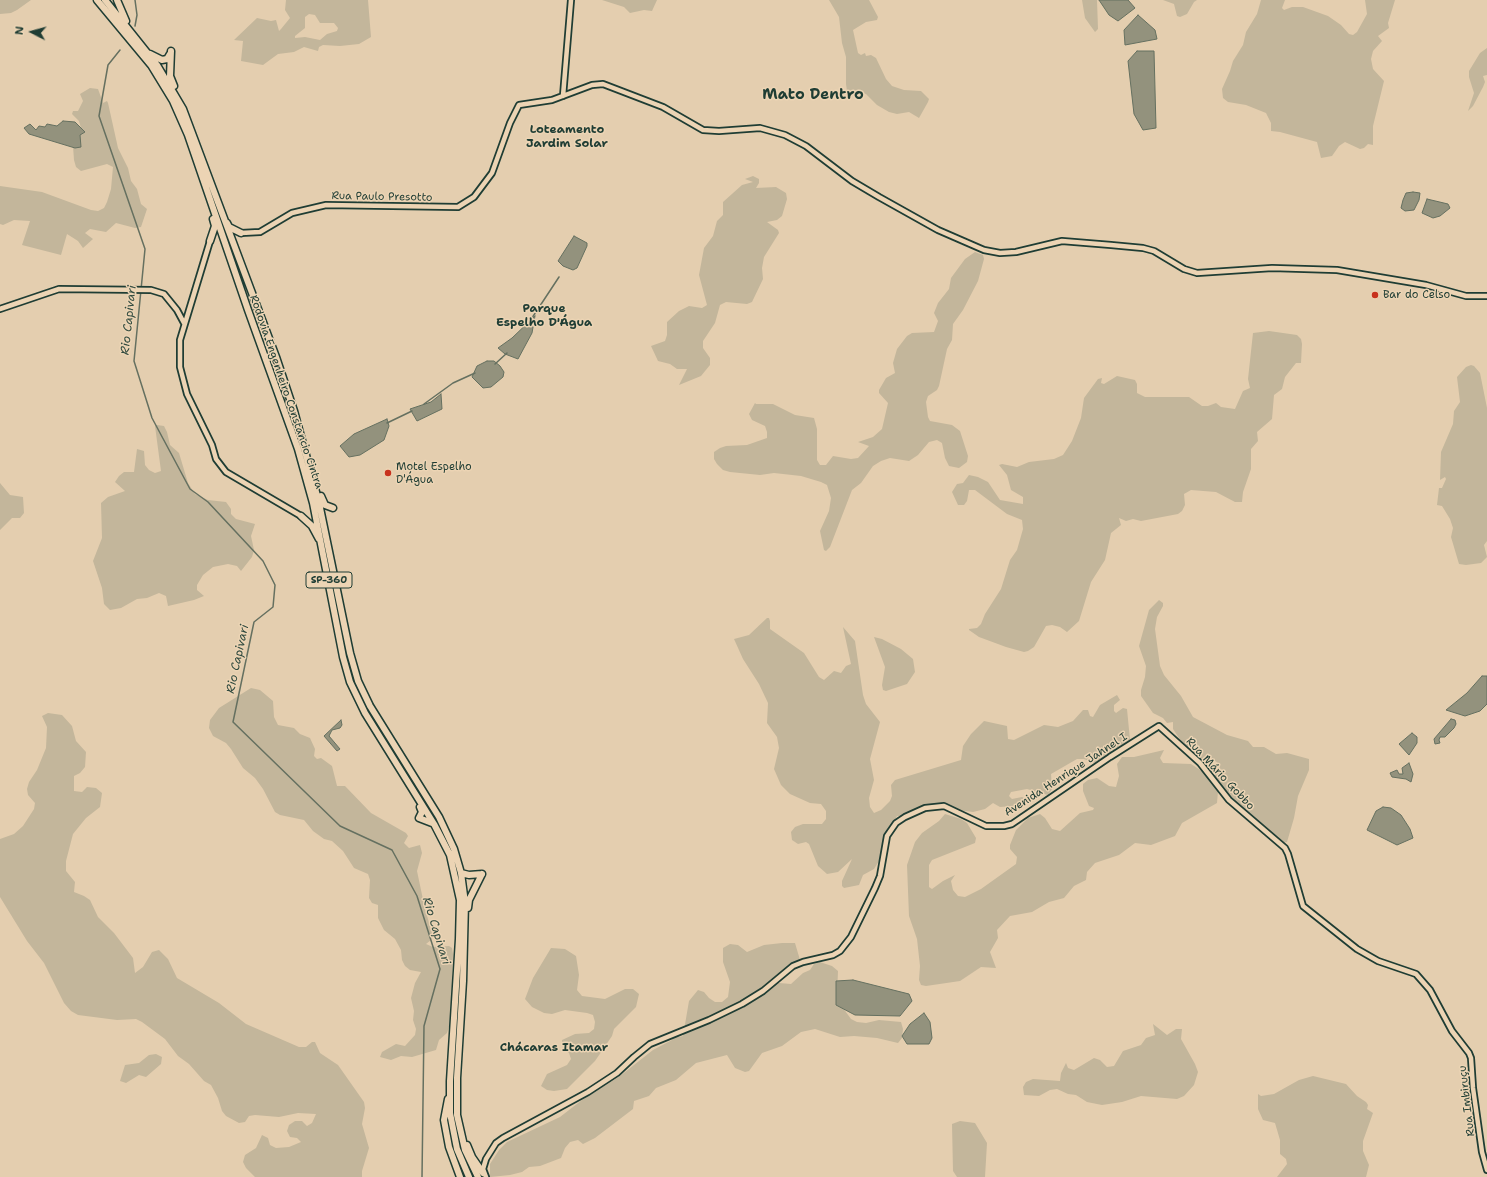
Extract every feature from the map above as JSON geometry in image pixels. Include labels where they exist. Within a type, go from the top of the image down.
[{"type":"highway","name":"Rodovia Engenheiro Constancio Cintra","points":[[97,0],[151,65],[174,101],[188,135],[228,256],[295,442],[313,503],[343,657],[350,682],[365,713],[399,767],[407,786],[422,809],[419,818],[434,824],[450,855],[460,900],[450,1093]]},
{"type":"highway","name":"Rodovia Engenheiro Constancio Cintra","points":[[105,0],[148,52],[176,94],[183,109],[276,357],[302,441],[327,536],[350,653],[358,681],[370,706],[406,762],[448,834],[461,873],[465,903],[465,929],[457,1078],[459,1127],[469,1161],[482,1176]]},
{"type":"highway","points":[[117,0],[131,32]]},
{"type":"highway","points":[[148,52],[164,60],[169,58],[171,51],[170,76],[183,109]]},
{"type":"highway","points":[[208,196],[215,226],[210,241]]},
{"type":"highway","points":[[216,200],[229,227],[241,233]]},
{"type":"highway","points":[[236,253],[231,235],[233,233],[241,233]]},
{"type":"highway","points":[[210,241],[217,235],[228,256]]},
{"type":"highway","points":[[302,441],[318,481],[322,500],[325,505],[333,508],[326,515],[327,536]]},
{"type":"highway","points":[[301,516],[309,516],[312,514],[313,503]]},
{"type":"highway","points":[[301,516],[312,526],[322,545]]},
{"type":"highway","points":[[461,873],[469,875],[482,874],[470,900],[465,929]]},
{"type":"highway","points":[[450,1093],[444,1120],[452,1156],[460,1177]]},
{"type":"highway","points":[[450,1093],[454,1136],[462,1162],[469,1177]]},
{"type":"highway","points":[[459,1127],[482,1176]]},
{"type":"street","points":[[570,0],[563,96],[592,85],[607,84],[664,107],[703,130],[720,131],[760,128],[778,132],[806,146],[852,181],[896,207],[938,230],[984,250],[1000,253],[1016,252],[1062,241],[1111,245],[1143,248],[1154,251],[1184,269],[1197,273],[1272,268],[1337,270],[1420,283],[1466,296],[1487,296]]},
{"type":"street","name":"Rua Paulo Presotto","points":[[241,233],[260,232],[292,213],[326,205],[458,207],[474,197],[492,173],[510,123],[520,105],[563,96]]},
{"type":"street","points":[[210,241],[180,340],[180,367],[187,394],[212,445],[216,459],[226,472],[301,516]]},
{"type":"street","points":[[0,309],[59,289],[151,290],[164,294],[177,310],[184,323]]},
{"type":"street","name":"Rua Mário Gobbo","points":[[1159,726],[1200,763],[1229,800],[1285,848],[1303,906],[1357,950],[1378,961],[1416,974]]},
{"type":"street","name":"Avenida Henrique Jahnel I","points":[[486,1158],[496,1143],[503,1138],[588,1092],[617,1073],[650,1044],[709,1020],[742,1004],[763,991],[793,966],[803,962],[833,955],[840,951],[851,937],[880,876],[887,836],[896,823],[905,817],[925,808],[944,806],[986,826],[1004,826],[1012,824],[1110,757],[1159,726]]},
{"type":"street","name":"Rua Imbiruçu","points":[[1416,974],[1430,990],[1452,1031],[1469,1053],[1481,1145],[1487,1170]]},
{"type":"street","points":[[472,1157],[478,1160],[486,1158],[482,1176]]},
{"type":"shaded area","points":[[0,0],[31,0],[11,13],[0,14]]},
{"type":"shaded area","points":[[286,0],[368,0],[371,37],[359,44],[340,46],[323,45],[319,47],[318,51],[304,47],[294,52],[278,54],[263,65],[241,61],[243,41],[234,40],[257,18],[271,21],[276,20],[279,31],[290,18],[285,10]],"holes":[[[309,14],[315,15],[320,23],[334,23],[338,28],[337,31],[327,34],[320,40],[305,37],[295,38],[295,36],[305,28],[305,17]]]},
{"type":"shaded area","points":[[602,0],[657,0],[652,11],[644,10],[630,13],[624,7]]},
{"type":"shaded area","points":[[829,0],[869,0],[878,17],[877,20],[866,22],[853,30],[858,53],[861,55],[865,53],[866,56],[871,55],[876,58],[886,79],[892,86],[904,90],[921,91],[929,99],[919,118],[909,112],[897,114],[889,112],[877,105],[866,94],[859,92],[851,94],[848,98],[846,84],[846,57],[842,43],[839,17]]},
{"type":"shaded area","points":[[1082,0],[1097,0],[1098,29],[1095,32],[1085,18]]},
{"type":"shaded area","points":[[1099,0],[1128,0],[1135,8],[1118,21],[1109,15]]},
{"type":"shaded area","points":[[1163,0],[1197,0],[1194,2],[1187,14],[1180,17],[1177,16],[1174,4]]},
{"type":"shaded area","points":[[1261,0],[1285,0],[1282,8],[1284,10],[1292,7],[1303,7],[1328,16],[1341,25],[1349,34],[1353,35],[1357,32],[1367,14],[1365,0],[1395,0],[1388,23],[1389,28],[1378,36],[1382,41],[1373,51],[1371,59],[1373,69],[1384,81],[1373,126],[1373,145],[1368,144],[1364,148],[1360,149],[1345,142],[1339,146],[1332,156],[1321,158],[1317,142],[1271,131],[1271,123],[1266,113],[1246,105],[1228,102],[1223,98],[1222,89],[1233,61],[1243,45],[1246,32],[1257,14]]},
{"type":"shaded area","points":[[1138,15],[1155,30],[1157,39],[1125,45],[1124,30]]},
{"type":"shaded area","points":[[1487,48],[1487,75],[1483,76],[1485,82],[1473,106],[1468,111],[1474,93],[1469,77],[1469,71],[1480,53]]},
{"type":"shaded area","points":[[1137,51],[1154,51],[1156,128],[1143,130],[1134,114],[1128,61]]},
{"type":"shaded area","points":[[90,88],[98,89],[103,103],[107,101],[108,103],[118,148],[128,168],[131,181],[137,189],[141,204],[147,209],[141,227],[135,228],[116,223],[106,232],[90,229],[85,233],[93,239],[83,248],[78,241],[67,234],[61,255],[22,245],[30,221],[14,220],[3,225],[0,224],[0,186],[42,192],[91,210],[98,211],[104,208],[107,202],[111,189],[113,167],[107,164],[81,171],[76,167],[74,160],[73,146],[81,128],[79,121],[72,114],[73,111],[78,111],[83,101],[80,94]]},
{"type":"shaded area","points":[[63,121],[75,122],[85,132],[80,135],[81,147],[75,148],[29,134],[24,128],[30,124],[36,130],[39,126],[45,127],[47,124],[57,126]]},
{"type":"shaded area","points":[[753,176],[759,179],[759,183],[756,188],[776,187],[786,193],[787,199],[782,216],[777,220],[767,222],[778,230],[779,233],[764,257],[762,268],[763,279],[752,302],[747,304],[726,302],[720,305],[715,323],[703,341],[703,348],[710,358],[710,365],[701,376],[679,385],[687,369],[677,369],[670,364],[658,361],[651,346],[665,341],[667,335],[667,322],[679,311],[689,306],[702,308],[707,305],[699,275],[704,248],[713,236],[717,221],[723,215],[723,202],[742,185],[753,182],[745,179]]},
{"type":"shaded area","points":[[1406,193],[1420,193],[1419,200],[1414,210],[1405,211],[1401,208],[1403,200]]},
{"type":"shaded area","points":[[1427,199],[1448,204],[1450,208],[1440,216],[1433,218],[1422,213]]},
{"type":"shaded area","points":[[574,236],[587,243],[587,246],[577,268],[573,270],[563,266],[558,261]]},
{"type":"shaded area","points":[[975,252],[983,255],[984,259],[978,281],[963,310],[953,324],[952,340],[947,349],[939,386],[937,390],[928,396],[926,402],[930,421],[952,425],[960,431],[968,456],[967,462],[959,468],[949,466],[945,458],[942,443],[937,440],[929,442],[918,455],[909,461],[890,458],[881,461],[873,466],[861,483],[852,490],[830,547],[826,551],[824,550],[820,531],[829,511],[831,498],[827,485],[801,476],[774,473],[760,475],[723,470],[714,459],[714,452],[726,446],[747,445],[767,438],[765,426],[752,420],[749,414],[755,403],[773,404],[795,415],[814,418],[817,429],[817,460],[820,465],[826,465],[833,456],[851,459],[858,458],[869,446],[858,442],[873,437],[882,429],[888,403],[879,393],[879,390],[886,378],[895,373],[893,363],[897,349],[907,336],[912,333],[934,332],[938,321],[934,313],[938,303],[949,289],[951,278],[965,259]]},
{"type":"shaded area","points":[[535,316],[532,333],[518,359],[505,354],[498,348],[512,338]]},
{"type":"shaded area","points":[[1269,331],[1297,335],[1301,339],[1301,363],[1296,363],[1285,377],[1282,389],[1274,395],[1272,419],[1257,432],[1258,441],[1251,449],[1251,469],[1243,492],[1242,502],[1235,502],[1216,492],[1191,490],[1184,494],[1185,505],[1182,511],[1178,514],[1141,521],[1133,519],[1126,521],[1119,518],[1121,525],[1111,533],[1105,560],[1091,582],[1079,621],[1067,632],[1060,627],[1052,625],[1046,626],[1034,647],[1028,651],[1024,652],[1006,647],[979,637],[969,630],[977,628],[981,624],[985,614],[1001,589],[1010,560],[1017,550],[1023,529],[1022,520],[1007,514],[975,490],[969,490],[967,501],[964,505],[958,505],[952,492],[957,484],[963,483],[969,475],[978,477],[988,482],[1000,500],[1023,504],[1023,497],[1011,490],[1007,475],[999,465],[1002,464],[1017,467],[1029,462],[1054,459],[1063,455],[1072,441],[1081,418],[1084,398],[1098,379],[1102,378],[1101,383],[1104,384],[1117,376],[1135,380],[1137,384],[1137,393],[1145,397],[1189,397],[1202,406],[1208,406],[1216,403],[1221,407],[1235,409],[1243,391],[1250,388],[1248,379],[1253,333]]},
{"type":"shaded area","points":[[487,361],[494,361],[504,372],[503,377],[491,387],[483,388],[472,377],[477,366]]},
{"type":"shaded area","points":[[1471,365],[1474,366],[1480,373],[1487,408],[1487,541],[1484,545],[1487,557],[1481,563],[1466,565],[1459,564],[1451,537],[1453,528],[1450,519],[1442,506],[1437,505],[1439,488],[1442,488],[1446,479],[1445,477],[1440,480],[1441,452],[1453,424],[1454,411],[1460,402],[1457,377],[1466,367]]},
{"type":"shaded area","points":[[441,394],[442,409],[417,421],[410,409],[431,402]]},
{"type":"shaded area","points":[[387,419],[389,426],[384,440],[360,455],[349,457],[340,446],[354,434]]},
{"type":"shaded area","points":[[155,426],[164,426],[170,445],[179,453],[188,483],[195,494],[208,500],[226,502],[231,509],[231,514],[236,519],[255,524],[251,536],[254,550],[252,557],[241,571],[237,566],[228,564],[213,567],[203,575],[197,585],[197,590],[204,596],[168,606],[166,596],[159,593],[147,598],[137,599],[121,608],[110,610],[104,604],[102,588],[93,561],[102,538],[101,503],[108,497],[125,491],[115,482],[124,472],[134,472],[137,449],[144,451],[145,465],[149,470],[155,473],[161,471]]},
{"type":"shaded area","points":[[0,483],[10,495],[23,497],[24,513],[20,518],[12,518],[0,530]]},
{"type":"shaded area","points":[[1159,600],[1163,603],[1163,606],[1157,617],[1155,629],[1160,666],[1164,675],[1181,696],[1193,717],[1227,735],[1248,741],[1253,747],[1264,747],[1276,754],[1287,753],[1309,759],[1309,770],[1298,796],[1294,818],[1287,842],[1282,843],[1220,791],[1218,791],[1217,803],[1182,823],[1175,836],[1151,845],[1135,843],[1119,855],[1095,863],[1087,872],[1086,880],[1074,886],[1064,898],[1049,902],[1032,912],[1010,916],[997,930],[998,938],[990,952],[996,968],[981,967],[960,981],[926,986],[921,985],[919,980],[920,966],[917,939],[909,916],[907,865],[915,842],[922,833],[939,821],[945,814],[961,819],[967,823],[976,838],[975,843],[932,860],[929,865],[929,887],[932,889],[955,875],[951,881],[953,890],[958,896],[965,897],[981,889],[1016,864],[1017,857],[1010,849],[1010,845],[1016,830],[1028,818],[1040,814],[1045,818],[1052,829],[1060,831],[1080,813],[1093,810],[1094,808],[1089,806],[1083,791],[1083,784],[1088,780],[1097,778],[1109,786],[1116,787],[1119,776],[1117,764],[1122,757],[1134,757],[1164,750],[1160,758],[1163,763],[1191,764],[1214,779],[1215,771],[1220,767],[1220,764],[1215,761],[1207,761],[1193,754],[1183,744],[1173,729],[1173,722],[1167,723],[1163,718],[1153,713],[1141,696],[1146,666],[1139,646],[1149,610]]},
{"type":"shaded area","points":[[767,618],[769,618],[770,621],[770,629],[804,653],[819,677],[824,680],[834,671],[841,673],[846,666],[851,664],[843,627],[855,641],[863,695],[866,704],[880,722],[870,759],[874,780],[869,798],[870,807],[874,813],[881,810],[890,801],[892,796],[891,785],[895,780],[961,760],[963,746],[971,734],[984,721],[1007,726],[1008,739],[1014,740],[1044,725],[1058,727],[1073,721],[1083,710],[1088,710],[1090,716],[1093,717],[1100,705],[1117,695],[1120,700],[1114,705],[1114,711],[1116,713],[1123,708],[1127,709],[1130,740],[1127,745],[1102,761],[1094,763],[1084,759],[1077,759],[1051,774],[1052,789],[1048,795],[1027,789],[1011,792],[1009,796],[1012,799],[1024,798],[1022,803],[1015,806],[1000,807],[993,803],[985,809],[973,812],[941,808],[906,816],[897,816],[884,838],[879,861],[874,869],[863,875],[859,885],[844,888],[842,886],[842,881],[852,859],[838,872],[827,874],[818,866],[809,844],[806,842],[798,844],[792,840],[791,832],[795,827],[803,824],[822,824],[826,819],[826,811],[821,804],[810,803],[790,794],[781,785],[774,769],[779,748],[777,737],[767,723],[768,703],[759,684],[743,659],[734,639],[749,635]]},
{"type":"shaded area","points":[[874,637],[882,639],[901,649],[913,659],[915,672],[907,684],[886,691],[883,690],[882,685],[885,667]]},
{"type":"shaded area","points":[[1482,676],[1487,676],[1487,704],[1480,711],[1465,716],[1446,710],[1467,693]]},
{"type":"shaded area","points":[[251,688],[260,690],[273,701],[274,717],[278,725],[294,728],[300,734],[310,738],[315,749],[314,756],[317,759],[321,758],[332,766],[337,786],[345,786],[371,813],[406,833],[408,836],[404,843],[409,848],[420,845],[422,853],[417,871],[432,933],[431,940],[426,944],[433,947],[449,946],[452,948],[453,954],[452,975],[456,994],[456,1005],[447,1033],[439,1040],[436,1050],[412,1057],[401,1056],[391,1060],[380,1057],[382,1052],[396,1044],[405,1046],[415,1035],[416,1029],[413,1020],[414,1011],[411,998],[415,983],[421,972],[410,970],[405,966],[402,960],[401,950],[395,939],[384,930],[378,918],[378,905],[372,903],[369,898],[370,880],[368,874],[354,868],[343,851],[332,841],[324,839],[313,831],[304,820],[280,815],[275,812],[263,789],[255,778],[243,768],[226,743],[213,736],[209,728],[210,720],[219,708]]},
{"type":"shaded area","points":[[48,713],[62,715],[72,726],[76,741],[86,752],[85,767],[80,773],[74,776],[74,791],[82,792],[87,787],[96,788],[102,793],[100,807],[86,818],[73,834],[66,861],[66,871],[75,882],[74,892],[90,900],[98,917],[114,933],[133,958],[135,973],[143,967],[152,952],[159,950],[168,959],[177,978],[219,1003],[246,1024],[299,1047],[306,1047],[312,1042],[315,1042],[320,1053],[338,1065],[364,1102],[365,1108],[362,1124],[369,1148],[362,1171],[362,1177],[255,1177],[246,1168],[243,1162],[245,1155],[256,1148],[262,1135],[268,1138],[270,1145],[276,1148],[289,1147],[301,1142],[297,1138],[290,1137],[287,1131],[289,1125],[295,1121],[302,1121],[307,1126],[312,1123],[316,1114],[298,1113],[279,1117],[255,1115],[249,1116],[245,1122],[239,1123],[226,1116],[222,1111],[218,1098],[211,1085],[204,1081],[189,1064],[178,1056],[165,1039],[142,1022],[136,1019],[117,1020],[78,1015],[71,1011],[64,1003],[44,963],[27,941],[0,897],[0,839],[14,834],[23,826],[34,809],[35,803],[28,795],[27,789],[46,748],[47,727],[42,716]]},
{"type":"shaded area","points":[[1451,719],[1455,720],[1456,724],[1454,728],[1445,737],[1440,737],[1440,743],[1435,744],[1434,739]]},
{"type":"shaded area","points":[[341,720],[342,725],[340,728],[332,730],[329,736],[340,749],[337,751],[324,736]]},
{"type":"shaded area","points":[[1412,733],[1417,737],[1417,743],[1409,755],[1399,744]]},
{"type":"shaded area","points":[[1409,763],[1413,774],[1411,782],[1406,779],[1392,777],[1390,773],[1397,770],[1399,774],[1403,774],[1402,768]]},
{"type":"shaded area","points":[[1383,807],[1391,808],[1401,815],[1410,829],[1413,838],[1397,845],[1367,830],[1376,811]]},
{"type":"shaded area","points":[[795,943],[800,960],[778,981],[779,983],[791,984],[803,973],[810,970],[814,964],[820,962],[832,966],[838,971],[837,995],[843,1008],[851,1019],[857,1022],[866,1023],[879,1020],[901,1022],[903,1029],[902,1038],[898,1043],[877,1038],[854,1036],[840,1037],[815,1029],[801,1032],[782,1046],[762,1053],[749,1071],[745,1072],[735,1068],[727,1055],[696,1063],[676,1080],[656,1088],[649,1096],[634,1101],[633,1109],[595,1138],[583,1144],[578,1140],[570,1142],[565,1148],[561,1158],[540,1166],[529,1167],[522,1172],[490,1177],[490,1164],[499,1150],[507,1142],[560,1117],[582,1100],[620,1076],[653,1050],[672,1040],[674,1035],[679,1037],[683,1036],[689,1001],[698,990],[704,992],[715,1002],[722,1002],[728,997],[730,982],[723,962],[723,948],[730,944],[738,945],[747,952],[764,945]]},
{"type":"shaded area","points":[[551,948],[565,949],[576,956],[579,975],[577,990],[582,996],[605,999],[625,989],[633,989],[639,994],[636,1007],[614,1029],[612,1036],[595,1061],[567,1089],[554,1091],[547,1090],[541,1086],[547,1074],[567,1065],[571,1059],[569,1053],[563,1048],[562,1040],[575,1034],[589,1033],[594,1029],[595,1022],[593,1015],[587,1013],[565,1010],[552,1014],[544,1013],[532,1007],[525,999],[533,978]]},
{"type":"shaded area","points":[[853,980],[909,994],[912,1001],[900,1016],[855,1015],[836,1005],[836,981]]},
{"type":"shaded area","points":[[924,1013],[930,1022],[932,1038],[929,1044],[907,1044],[902,1036],[910,1024]]},
{"type":"shaded area","points":[[1153,1024],[1167,1035],[1176,1029],[1182,1029],[1181,1039],[1198,1072],[1194,1085],[1184,1096],[1177,1099],[1141,1096],[1122,1102],[1102,1105],[1087,1102],[1076,1095],[1068,1094],[1057,1089],[1050,1090],[1039,1096],[1024,1095],[1023,1087],[1026,1082],[1033,1079],[1060,1081],[1061,1073],[1066,1063],[1068,1068],[1074,1070],[1094,1058],[1100,1060],[1107,1067],[1114,1066],[1123,1051],[1141,1045],[1146,1038],[1155,1035]]},
{"type":"shaded area","points":[[156,1054],[162,1057],[161,1064],[146,1077],[139,1075],[126,1083],[120,1081],[125,1065],[139,1063],[149,1055]]},
{"type":"shaded area","points":[[1313,1076],[1346,1084],[1357,1096],[1366,1102],[1368,1105],[1367,1109],[1373,1113],[1363,1141],[1363,1151],[1369,1165],[1366,1177],[1277,1177],[1287,1164],[1286,1159],[1280,1154],[1280,1140],[1275,1123],[1263,1120],[1258,1109],[1258,1094],[1261,1096],[1274,1094],[1299,1080]]},
{"type":"shaded area","points":[[960,1121],[975,1123],[987,1143],[985,1177],[957,1177],[953,1171],[952,1124]]},
{"type":"waterway","name":"Rio Capivari","points":[[135,0],[137,15],[135,26]]},
{"type":"waterway","name":"Rio Capivari","points":[[120,50],[108,65],[99,116],[145,249],[134,361],[152,418],[190,489],[208,502],[263,561],[275,585],[273,607],[254,622],[233,722],[340,826],[392,850],[417,896],[440,969],[424,1026],[422,1177]]},
{"type":"waterway","points":[[530,321],[559,277]]},
{"type":"waterway","points":[[495,364],[507,353]]},
{"type":"waterway","points":[[424,404],[453,383],[475,373]]},
{"type":"waterway","points":[[387,423],[412,411]]},
{"type":"place","name":"Bar do Celso","points":[[1375,295]]},
{"type":"place","name":"Motel Espelho D'Água","points":[[388,473]]},
{"type":"district","name":"Mato Dentro","points":[[813,95]]},
{"type":"district","name":"Loteamento Jardim Solar","points":[[567,137]]},
{"type":"district","name":"Parque Espelho D'Água","points":[[544,316]]},
{"type":"district","name":"Chácaras Itamar","points":[[554,1048]]}]
